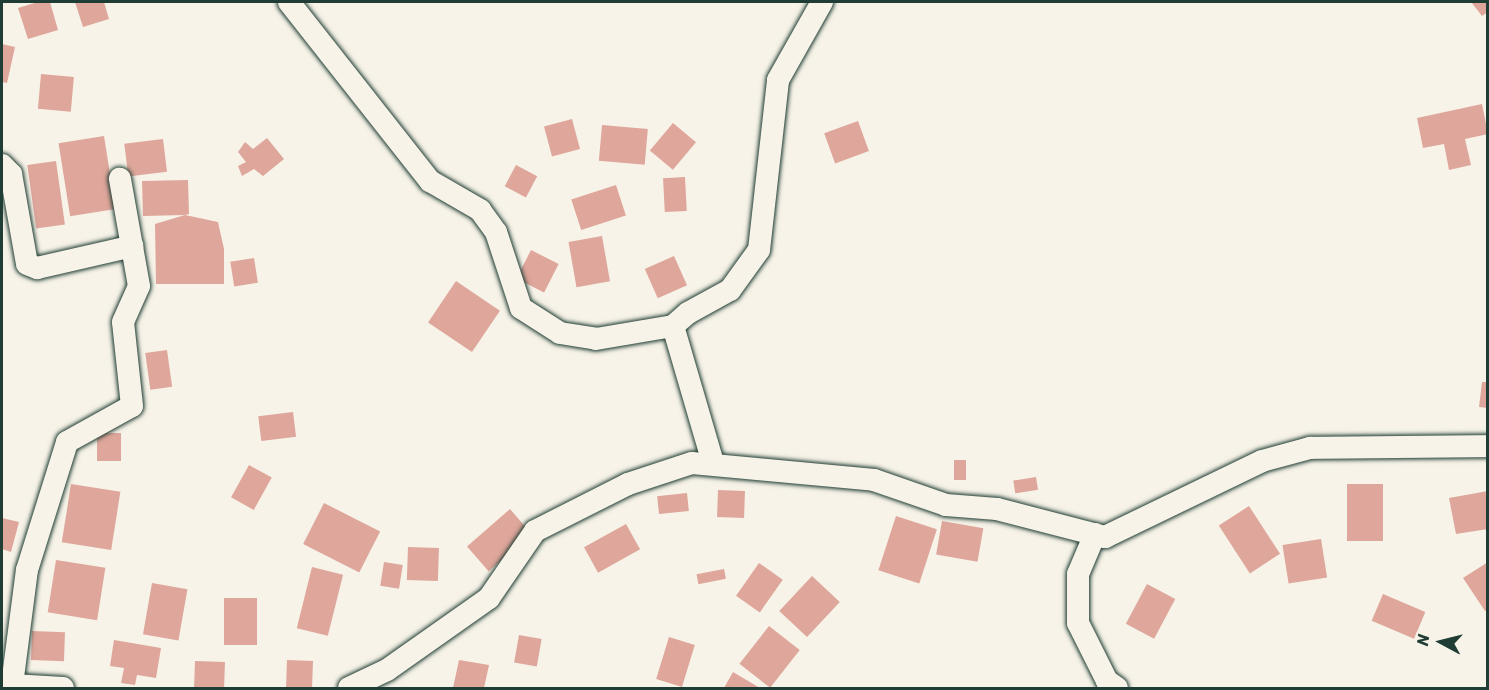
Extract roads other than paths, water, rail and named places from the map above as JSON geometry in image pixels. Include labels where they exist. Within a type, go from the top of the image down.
[{"type":"street","points":[[290,2],[430,181],[480,210],[496,232],[521,308],[560,333],[596,339],[673,326],[688,313],[730,290],[759,250],[778,80],[822,2]]},
{"type":"street","points":[[2,165],[11,174],[27,264],[37,268],[133,246]]},
{"type":"street","points":[[63,688],[7,683],[27,570],[67,442],[132,406],[123,322],[139,286],[120,179]]},
{"type":"street","points":[[673,326],[713,463]]},
{"type":"street","points":[[349,688],[387,670],[489,598],[535,531],[628,484],[692,463],[713,463],[874,480],[946,505],[997,509],[1105,537],[1262,461],[1310,448],[1488,446]]},
{"type":"street","points":[[1095,534],[1078,574],[1078,622],[1107,681],[1117,688]]}]
